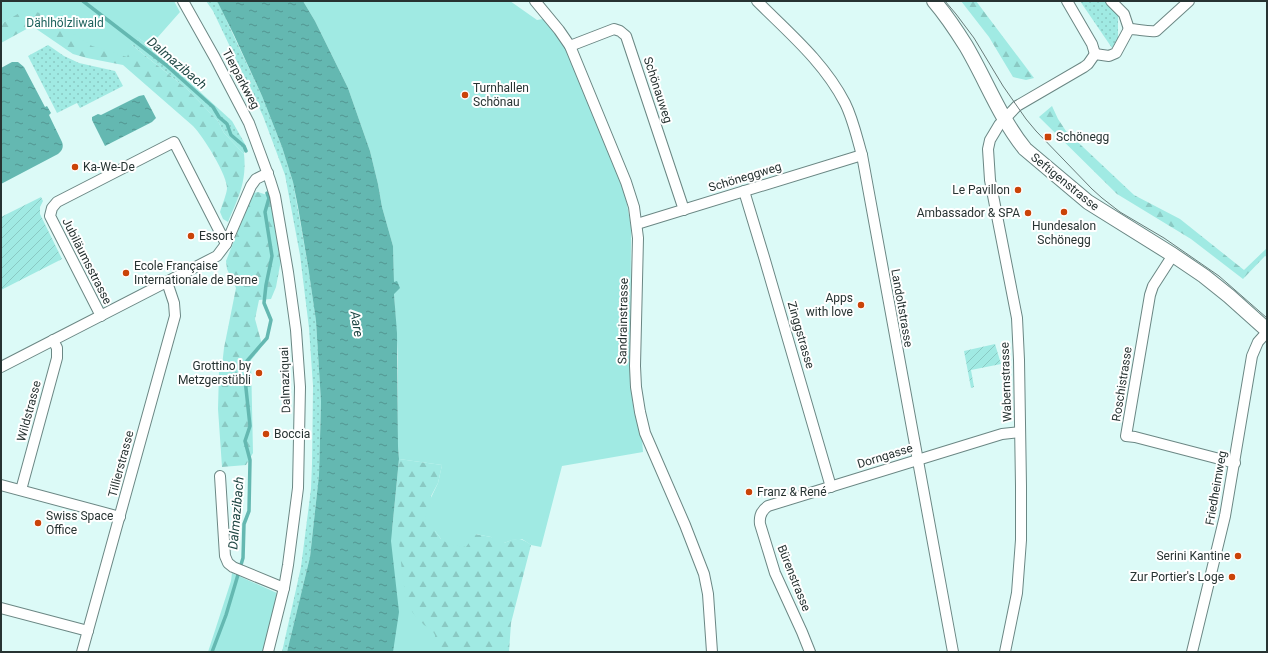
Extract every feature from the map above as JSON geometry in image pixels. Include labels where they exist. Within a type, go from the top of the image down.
[{"type":"main road","name":"Seftigenstrasse","points":[[934,1],[967,47],[1004,118],[1016,138],[1025,149],[1077,194],[1104,213],[1173,255],[1204,276],[1229,296],[1267,331]]},
{"type":"street","name":"Tierparkweg","points":[[183,1],[249,123],[268,173]]},
{"type":"street","name":"Sandrainstrasse","points":[[535,1],[570,46],[626,182],[634,207],[638,238],[635,366],[636,387],[640,412],[645,433],[685,525],[704,574],[708,594],[712,652]]},
{"type":"street","name":"Landoltstrasse","points":[[757,1],[824,69],[837,88],[848,110],[854,128],[862,155],[953,652]]},
{"type":"street","points":[[1067,1],[1092,44],[1095,54],[1109,56],[1116,53],[1129,29],[1124,14],[1111,1]]},
{"type":"street","points":[[1129,29],[1138,29],[1150,32],[1156,31],[1189,1]]},
{"type":"street","name":"Schönauweg","points":[[570,46],[614,29],[620,30],[626,36],[684,210]]},
{"type":"street","name":"Wabernstrasse","points":[[1005,652],[1018,587],[1021,522],[1017,318],[990,180],[988,154],[990,140],[1004,118],[1017,106],[1084,67],[1095,54]]},
{"type":"street","name":"Jubiläumsstrasse","points":[[101,316],[52,221],[50,215],[52,208],[60,201],[174,142],[226,244]]},
{"type":"street","name":"Schöneggweg","points":[[637,224],[862,155]]},
{"type":"street","name":"Jubiläumsstrasse","points":[[1,367],[217,256],[226,244],[251,186],[256,179],[268,173]]},
{"type":"street","name":"Dalmaziquai","points":[[268,173],[274,196],[288,272],[296,330],[300,387],[298,488],[284,588],[268,652]]},
{"type":"street","name":"Zinggstrasse","points":[[744,191],[831,487]]},
{"type":"street","name":"Roschistrasse","points":[[1173,255],[1153,286],[1150,295],[1126,436],[1235,462]]},
{"type":"street","name":"Tillierstrasse","points":[[82,652],[175,316],[175,306],[167,282]]},
{"type":"street","name":"Friedheimweg","points":[[1192,652],[1225,516],[1252,356],[1258,342],[1267,331]]},
{"type":"street","name":"Wildstrasse","points":[[21,490],[57,358],[57,348],[53,340]]},
{"type":"street","name":"Dorngasse","points":[[762,513],[768,506],[1002,434],[1020,432]]},
{"type":"street","points":[[220,476],[225,556],[228,564],[284,588]]},
{"type":"street","points":[[1,485],[120,517]]},
{"type":"street","name":"Bürenstrasse","points":[[762,513],[760,524],[775,573],[810,652]]},
{"type":"street","points":[[1,608],[88,631]]},
{"type":"green space","name":"Dählhölzliwald","points":[[1,1],[73,1],[127,41],[187,89],[218,121],[224,133],[244,154],[245,164],[241,190],[228,222],[223,219],[220,212],[227,189],[224,175],[208,147],[193,126],[123,65],[73,54],[32,26],[1,43],[1,24],[12,17]]},
{"type":"green space","points":[[1,1],[174,1],[180,12],[150,46],[137,37],[132,44],[127,57],[92,46],[43,14],[26,9],[1,24]]},
{"type":"green space","points":[[206,1],[217,1],[262,96],[282,147],[293,182],[316,321],[321,402],[319,475],[310,557],[287,652],[282,652],[301,567],[311,489],[312,464],[313,386],[309,328],[300,255],[285,175],[263,116],[213,11]]},
{"type":"green space","points":[[303,1],[510,1],[537,20],[543,19],[562,42],[573,64],[623,187],[631,226],[630,382],[634,412],[642,439],[643,452],[562,466],[541,547],[531,545],[522,539],[504,543],[495,543],[491,537],[475,534],[466,547],[451,545],[441,539],[435,531],[425,523],[427,506],[438,483],[442,465],[399,459],[398,357],[393,246],[382,207],[370,151],[348,88],[315,21]]},
{"type":"green space","points":[[961,1],[976,1],[1034,78],[1026,80],[1013,77],[989,37]]},
{"type":"green space","points":[[1080,1],[1108,1],[1118,11],[1118,38],[1112,48]]},
{"type":"green space","points":[[123,27],[150,46],[232,121],[245,144],[244,154],[224,133],[218,121],[187,89],[111,28]]},
{"type":"green space","points":[[48,45],[64,56],[79,63],[115,71],[123,86],[80,108],[77,103],[57,113],[28,56]]},
{"type":"green space","points":[[1052,106],[1066,131],[1134,195],[1180,219],[1244,270],[1267,248],[1267,257],[1265,256],[1243,279],[1191,239],[1117,194],[1039,117]]},
{"type":"green space","points":[[258,192],[270,196],[281,260],[276,287],[271,299],[259,300],[255,319],[261,341],[260,349],[251,360],[253,453],[246,465],[222,467],[218,409],[219,372],[222,366],[224,348],[236,288],[227,269],[226,261],[251,198],[254,193]]},
{"type":"green space","points":[[41,197],[43,201],[40,207],[40,214],[62,259],[1,290],[1,217]]},
{"type":"green space","points":[[995,344],[1001,364],[971,370],[974,387],[971,388],[964,351]]},
{"type":"green space","points":[[399,459],[442,465],[438,483],[431,496],[435,531],[441,539],[475,534],[491,537],[504,543],[518,539],[531,545],[511,623],[509,652],[393,652],[391,541]]},
{"type":"green space","points":[[398,524],[400,555],[406,601],[413,613],[424,625],[432,630],[435,635],[432,652],[352,652],[375,544]]},
{"type":"green space","points":[[232,573],[277,593],[264,652],[208,652],[231,581]]},
{"type":"water","name":"Aare","points":[[217,1],[303,1],[315,21],[348,88],[370,151],[382,207],[393,246],[394,282],[397,281],[400,288],[394,294],[397,333],[399,459],[391,541],[399,612],[393,652],[287,652],[310,557],[319,475],[321,402],[316,321],[293,182],[282,147],[262,96]]},
{"type":"water","points":[[12,62],[18,62],[24,67],[45,107],[47,106],[51,113],[49,115],[63,144],[63,147],[58,154],[1,184],[1,68]]},
{"type":"water","points":[[144,95],[156,118],[152,122],[105,146],[92,120],[92,117],[98,114],[101,115],[139,96]]},
{"type":"waterway","name":"Dalmazibach","points":[[83,1],[166,65],[213,107],[219,117],[227,124],[231,135],[244,146],[246,151]]},
{"type":"waterway","name":"Dalmazibach","points":[[212,652],[226,615],[243,558],[244,524],[249,511],[250,460],[245,441],[250,426],[245,379],[247,361],[267,338],[271,320],[264,303],[272,256],[265,212],[269,198],[267,193]]},
{"type":"tram line","points":[[945,1],[974,38],[1003,86],[1026,119],[1092,189],[1120,212],[1164,238],[1219,276],[1267,318]]},
{"type":"place","name":"Turnhallen Schönau","points":[[465,95]]},
{"type":"place","name":"Schönegg","points":[[1048,137]]},
{"type":"place","name":"Ka-We-De","points":[[75,167]]},
{"type":"place","name":"Le Pavillon","points":[[1018,190]]},
{"type":"place","name":"Hundesalon Schönegg","points":[[1064,212]]},
{"type":"place","name":"Ambassador & SPA","points":[[1028,213]]},
{"type":"place","name":"Essort","points":[[191,236]]},
{"type":"place","name":"Ecole Française Internationale de Berne","points":[[126,273]]},
{"type":"place","name":"Apps with love","points":[[861,305]]},
{"type":"place","name":"Grottino by Metzgerstübli","points":[[259,373]]},
{"type":"place","name":"Boccia","points":[[266,434]]},
{"type":"place","name":"Franz & René","points":[[749,492]]},
{"type":"place","name":"Swiss Space Office","points":[[38,523]]},
{"type":"place","name":"Serini Kantine","points":[[1238,556]]},
{"type":"place","name":"Zur Portier's Loge","points":[[1232,577]]}]
